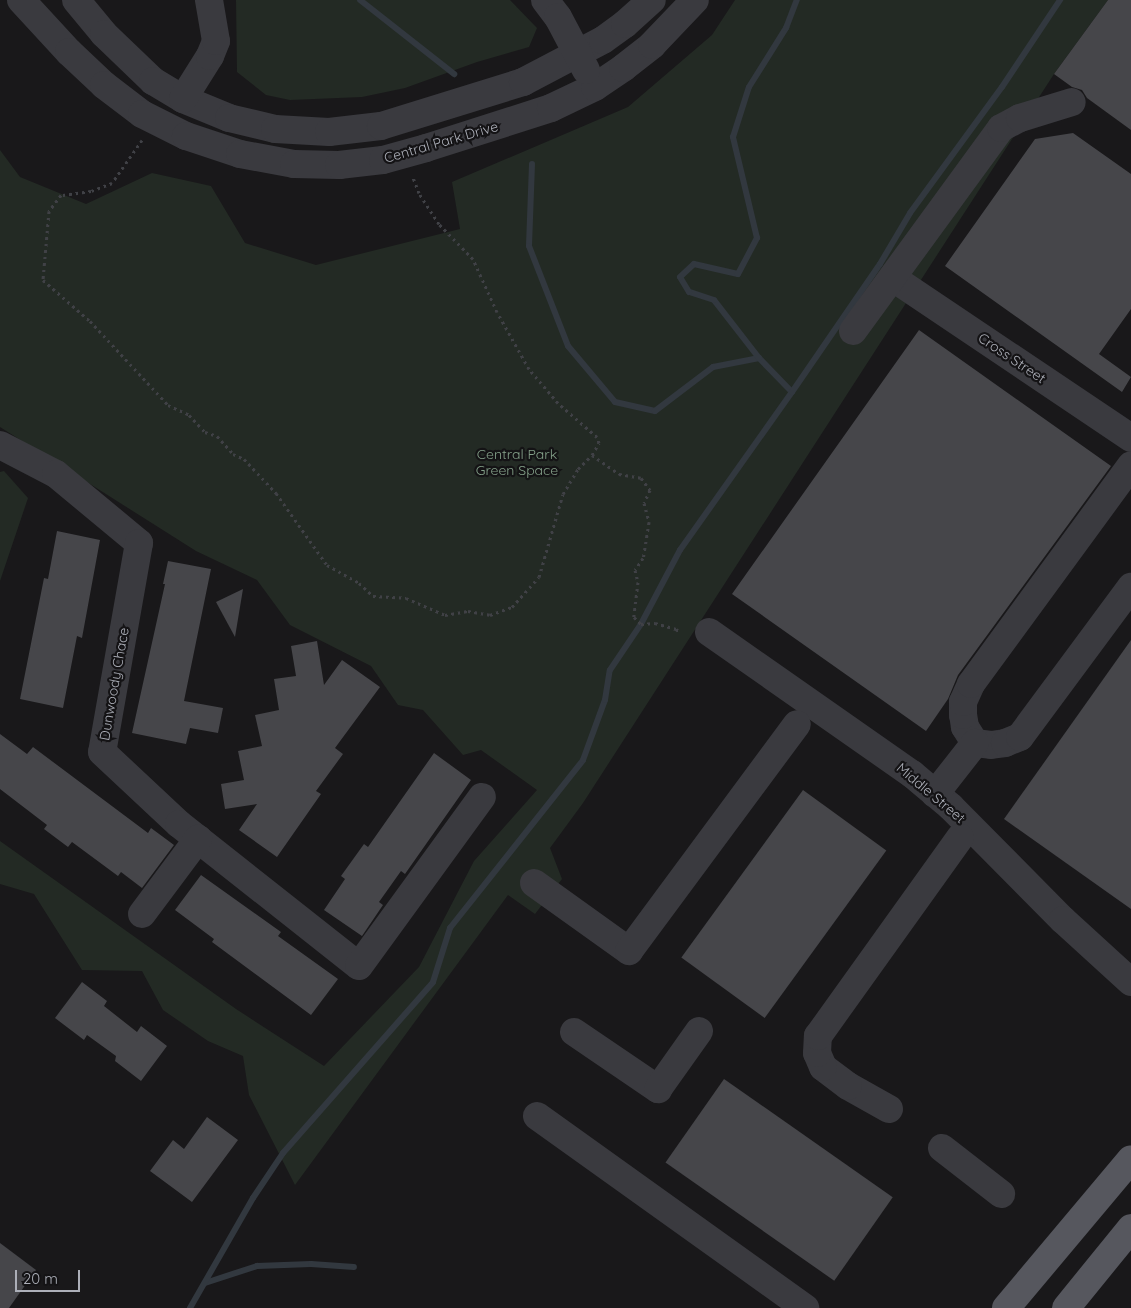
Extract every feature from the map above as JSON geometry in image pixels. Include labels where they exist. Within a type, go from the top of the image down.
[{"type":"main road","points":[[1006,1308],[1131,1159]]},
{"type":"main road","points":[[1066,1308],[1131,1228]]},
{"type":"street","name":"Central Park Drive","points":[[21,0],[69,52],[104,85],[142,114],[195,140],[240,154],[294,164],[338,164],[383,160],[551,108],[595,87],[652,45],[695,0]]},
{"type":"street","points":[[76,0],[104,34],[153,81],[183,99],[229,118],[275,130],[329,132],[381,126],[523,82],[578,55],[626,24],[652,0]]},
{"type":"street","points":[[183,99],[210,56],[216,41],[209,0]]},
{"type":"street","points":[[545,0],[558,17],[595,87]]},
{"type":"street","points":[[853,331],[1001,128],[1020,118],[1072,102]]},
{"type":"street","name":"Cross Street","points":[[893,278],[1131,438]]},
{"type":"street","name":"Dunwoody Chace","points":[[0,445],[56,474],[139,543],[102,752],[198,839],[359,966],[482,797]]},
{"type":"street","points":[[975,743],[965,727],[963,715],[963,702],[971,684],[1131,465]]},
{"type":"street","points":[[975,743],[991,745],[1005,743],[1020,736],[1131,587]]},
{"type":"street","name":"Middle Street","points":[[709,632],[912,774],[935,794],[1063,920],[1131,982]]},
{"type":"street","points":[[534,883],[629,951],[797,724]]},
{"type":"street","points":[[935,794],[975,743]]},
{"type":"street","points":[[889,1109],[848,1086],[823,1066],[817,1053],[818,1036],[960,838]]},
{"type":"street","points":[[142,914],[198,839]]},
{"type":"street","points":[[574,1032],[658,1090],[699,1031]]},
{"type":"street","points":[[537,1116],[805,1308]]},
{"type":"street","points":[[942,1148],[1001,1194]]},
{"type":"path","points":[[142,140],[112,183],[91,191],[61,195],[49,211],[43,280],[90,321],[168,405],[189,415],[204,432],[217,436],[233,454],[244,459],[276,493],[327,564],[359,583],[373,596],[406,598],[445,615],[468,611],[490,615],[512,607],[539,578],[563,494],[578,469],[592,455],[599,443],[597,437],[558,403],[529,369],[497,312],[473,259],[439,224],[419,193],[412,174]]},
{"type":"path","points":[[592,455],[619,474],[641,478],[650,490],[644,503],[649,522],[643,558],[635,570],[638,582],[634,617],[641,624],[655,623],[676,629],[681,633]]},
{"type":"green space","points":[[236,0],[510,0],[537,28],[529,47],[477,62],[405,88],[362,97],[290,100],[266,95],[237,72]]},
{"type":"green space","name":"Central Park Green Space","points":[[735,0],[1108,0],[1054,74],[583,803],[550,848],[562,879],[535,914],[508,895],[295,1185],[249,1095],[243,1056],[208,1041],[163,1010],[142,971],[82,970],[34,894],[0,884],[0,841],[236,1009],[324,1066],[419,967],[474,861],[537,790],[481,750],[463,755],[423,710],[398,705],[371,666],[290,625],[257,580],[196,551],[0,427],[0,150],[20,177],[86,204],[152,173],[211,186],[245,243],[316,265],[460,229],[452,182],[628,107],[712,35]]},
{"type":"green space","points":[[4,471],[28,498],[0,581],[0,472]]},
{"type":"building","points":[[1108,0],[1131,0],[1131,130],[1087,98],[1082,90],[1072,87],[1054,74]]},
{"type":"building","points":[[1073,133],[1131,174],[1131,309],[1099,354],[1131,377],[1122,392],[945,266],[1035,139]]},
{"type":"building","points":[[919,330],[1111,466],[958,675],[948,699],[926,731],[732,594]]},
{"type":"building","points":[[57,531],[100,540],[82,638],[77,636],[63,708],[20,699],[44,578],[48,579]]},
{"type":"building","points":[[168,561],[211,569],[184,701],[223,708],[218,733],[190,728],[186,744],[132,733],[165,584],[163,584]]},
{"type":"building","points":[[243,589],[235,637],[216,602]]},
{"type":"building","points":[[1131,640],[1131,909],[1004,819]]},
{"type":"building","points":[[317,641],[324,685],[342,660],[380,687],[335,748],[343,754],[316,791],[321,794],[277,857],[239,830],[257,804],[225,809],[221,784],[244,780],[238,751],[262,746],[255,715],[279,710],[274,679],[296,676],[291,646]]},
{"type":"building","points":[[0,734],[27,754],[33,747],[148,833],[151,828],[174,845],[142,888],[121,872],[118,876],[72,842],[68,847],[44,829],[47,825],[0,789]]},
{"type":"building","points":[[434,753],[471,780],[405,874],[401,871],[379,902],[383,905],[362,936],[324,910],[345,879],[341,876],[364,844],[368,847]]},
{"type":"building","points":[[803,790],[886,851],[765,1018],[681,957]]},
{"type":"building","points":[[201,875],[281,932],[278,936],[338,979],[311,1015],[212,942],[214,939],[175,910]]},
{"type":"building","points":[[82,982],[107,1001],[104,1006],[137,1032],[141,1026],[167,1046],[141,1081],[115,1061],[116,1056],[87,1035],[84,1040],[55,1018]]},
{"type":"building","points":[[724,1079],[893,1197],[834,1281],[665,1163]]},
{"type":"building","points":[[207,1117],[238,1140],[192,1202],[150,1171],[173,1140],[184,1149]]},
{"type":"building","points":[[0,1243],[36,1270],[9,1308],[0,1308]]},
{"type":"waterway","points":[[360,0],[454,74]]},
{"type":"waterway","points":[[759,358],[714,300],[689,292],[680,277],[694,264],[738,274],[757,238],[733,137],[749,87],[786,28],[797,0]]},
{"type":"waterway","points":[[190,1308],[253,1198],[283,1153],[433,982],[450,928],[583,760],[605,700],[610,670],[641,624],[680,550],[792,392],[880,264],[910,213],[1002,87],[1060,0]]},
{"type":"waterway","points":[[532,164],[529,246],[568,346],[615,402],[655,411],[713,367],[759,358],[792,392]]},
{"type":"waterway","points":[[205,1283],[257,1266],[311,1264],[354,1267]]}]
